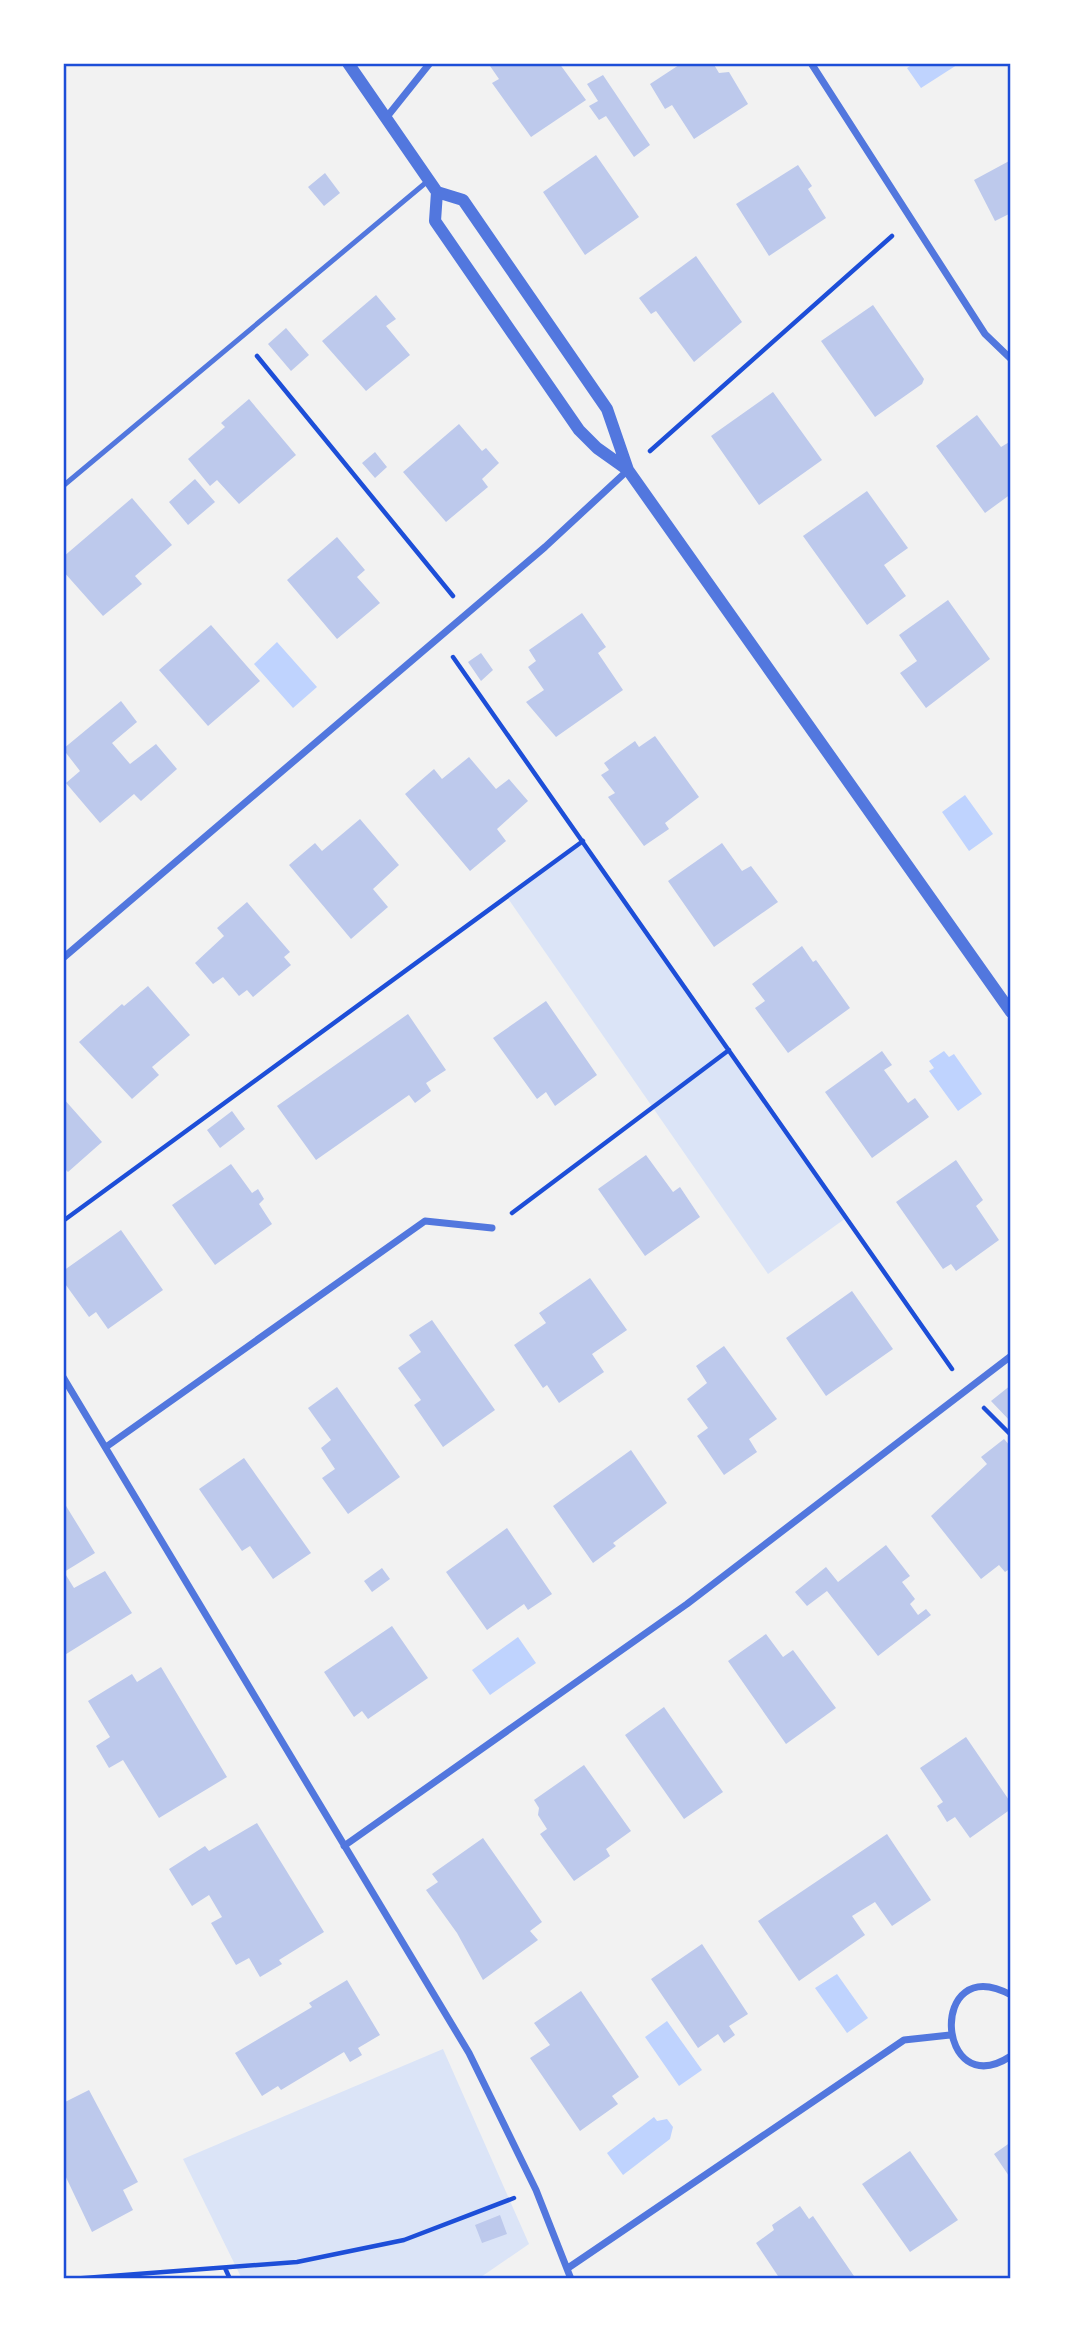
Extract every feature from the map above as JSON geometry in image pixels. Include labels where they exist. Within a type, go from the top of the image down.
[{"type":"street","points":[[348,63],[437,192],[435,221],[571,419],[597,448],[628,470]]},
{"type":"street","points":[[386,118],[430,63]]},
{"type":"street","points":[[810,63],[985,334],[1011,359]]},
{"type":"street","points":[[437,192],[463,200],[607,409],[628,470],[1011,1012]]},
{"type":"street","points":[[63,958],[586,511],[628,470]]},
{"type":"street","points":[[106,1447],[425,1221],[492,1228]]},
{"type":"street","points":[[344,1846],[687,1604],[1011,1356]]},
{"type":"street","points":[[63,1377],[469,2053],[536,2190],[571,2279]]},
{"type":"street","points":[[1011,1995],[998,1989],[972,1990],[961,1998],[953,2009],[949,2022],[955,2047],[973,2062],[998,2063],[1011,2056]]},
{"type":"street","points":[[568,2268],[904,2040],[950,2035]]},
{"type":"lane","points":[[63,486],[429,180]]},
{"type":"path","points":[[628,470],[911,219]]},
{"type":"path","points":[[240,336],[467,612]]},
{"type":"path","points":[[439,637],[967,1391],[1011,1435]]},
{"type":"path","points":[[63,1221],[583,841]]},
{"type":"path","points":[[492,1228],[729,1051]]},
{"type":"path","points":[[71,2279],[297,2262],[404,2239],[536,2190]]},
{"type":"path","points":[[225,2268],[230,2279]]},
{"type":"shaded area","points":[[583,841],[846,1218],[768,1274],[507,897]]},
{"type":"shaded area","points":[[443,2049],[529,2244],[478,2279],[242,2279],[183,2159]]},
{"type":"water","points":[[915,63],[960,63],[921,88],[907,68]]},
{"type":"water","points":[[277,642],[317,687],[293,708],[254,664]]},
{"type":"water","points":[[965,795],[993,834],[969,851],[942,812]]},
{"type":"water","points":[[944,1051],[949,1057],[954,1054],[982,1094],[958,1111],[929,1071],[934,1068],[929,1061]]},
{"type":"water","points":[[518,1637],[536,1663],[490,1695],[472,1670]]},
{"type":"water","points":[[837,1974],[868,2018],[847,2033],[815,1988]]},
{"type":"water","points":[[667,2021],[702,2070],[679,2086],[645,2037]]},
{"type":"water","points":[[654,2117],[657,2121],[667,2119],[673,2127],[670,2139],[623,2175],[607,2153]]},
{"type":"building","points":[[494,63],[559,63],[586,100],[531,137],[492,83],[499,79],[490,66]]},
{"type":"building","points":[[682,63],[713,63],[719,73],[729,72],[748,104],[694,139],[672,105],[665,109],[650,84]]},
{"type":"building","points":[[603,75],[650,145],[634,157],[606,116],[599,120],[589,106],[598,101],[587,84]]},
{"type":"building","points":[[596,155],[639,217],[585,255],[543,192]]},
{"type":"building","points":[[1011,160],[1011,213],[995,221],[974,180]]},
{"type":"building","points":[[798,165],[812,186],[808,189],[826,218],[769,256],[736,204]]},
{"type":"building","points":[[325,173],[340,193],[324,206],[308,187]]},
{"type":"building","points":[[696,256],[742,322],[694,362],[656,311],[651,314],[639,298]]},
{"type":"building","points":[[376,295],[396,319],[386,326],[410,355],[366,391],[322,341]]},
{"type":"building","points":[[873,305],[924,379],[922,384],[875,417],[821,341]]},
{"type":"building","points":[[286,328],[309,355],[291,371],[268,344]]},
{"type":"building","points":[[773,392],[822,460],[759,505],[711,436]]},
{"type":"building","points":[[249,399],[296,455],[239,504],[217,480],[210,486],[188,459],[225,427],[221,423]]},
{"type":"building","points":[[977,415],[1001,447],[1011,441],[1011,494],[985,513],[936,446]]},
{"type":"building","points":[[459,424],[482,451],[486,448],[499,463],[482,479],[488,487],[446,522],[403,472]]},
{"type":"building","points":[[375,452],[387,467],[375,478],[362,463]]},
{"type":"building","points":[[195,479],[215,502],[188,525],[169,502]]},
{"type":"building","points":[[867,491],[908,548],[884,565],[906,596],[867,625],[803,536]]},
{"type":"building","points":[[132,498],[172,545],[135,576],[142,584],[103,616],[63,571],[63,557]]},
{"type":"building","points":[[337,537],[365,570],[357,577],[380,603],[337,639],[287,580]]},
{"type":"building","points":[[948,600],[990,659],[926,708],[900,673],[917,661],[899,635]]},
{"type":"building","points":[[582,613],[606,647],[598,653],[623,690],[556,737],[526,702],[544,690],[528,667],[536,661],[529,650]]},
{"type":"building","points":[[211,625],[260,681],[208,726],[159,670]]},
{"type":"building","points":[[481,653],[493,670],[481,681],[468,662]]},
{"type":"building","points":[[121,701],[137,722],[112,743],[130,764],[156,744],[177,769],[141,801],[134,794],[100,823],[66,783],[80,771],[63,749]]},
{"type":"building","points":[[655,736],[699,797],[665,823],[669,829],[644,846],[608,797],[615,793],[601,775],[609,770],[604,763],[635,741],[639,747]]},
{"type":"building","points":[[469,757],[496,789],[509,779],[528,801],[497,829],[506,841],[470,871],[405,794],[434,769],[442,779]]},
{"type":"building","points":[[360,819],[399,865],[373,889],[388,907],[351,939],[289,865],[315,843],[322,851]]},
{"type":"building","points":[[722,843],[742,871],[751,866],[778,902],[714,947],[668,881]]},
{"type":"building","points":[[247,902],[290,952],[284,957],[291,965],[253,997],[247,990],[239,996],[223,977],[213,984],[195,963],[224,936],[217,928]]},
{"type":"building","points":[[802,946],[813,962],[816,960],[850,1008],[788,1053],[755,1008],[765,1001],[752,984]]},
{"type":"building","points":[[148,986],[190,1035],[152,1067],[159,1075],[132,1099],[79,1042],[122,1004],[124,1006]]},
{"type":"building","points":[[546,1001],[597,1075],[555,1106],[546,1092],[537,1099],[493,1038]]},
{"type":"building","points":[[408,1014],[446,1070],[426,1083],[431,1091],[415,1103],[409,1095],[316,1160],[277,1106]]},
{"type":"building","points":[[882,1051],[892,1065],[884,1070],[908,1103],[915,1098],[929,1117],[872,1158],[825,1092]]},
{"type":"building","points":[[63,1098],[102,1142],[68,1172],[63,1167]]},
{"type":"building","points":[[232,1111],[245,1129],[220,1148],[207,1130]]},
{"type":"building","points":[[646,1155],[673,1192],[680,1187],[700,1217],[645,1256],[598,1189]]},
{"type":"building","points":[[956,1160],[983,1200],[976,1206],[999,1240],[956,1271],[951,1264],[943,1269],[896,1202]]},
{"type":"building","points":[[231,1164],[252,1193],[258,1189],[264,1199],[259,1204],[272,1224],[215,1265],[172,1205]]},
{"type":"building","points":[[121,1230],[163,1290],[108,1329],[96,1312],[89,1317],[63,1281],[63,1271]]},
{"type":"building","points":[[590,1278],[627,1330],[592,1354],[604,1372],[559,1403],[547,1385],[543,1388],[514,1345],[546,1323],[539,1313]]},
{"type":"building","points":[[852,1291],[893,1349],[826,1396],[786,1338]]},
{"type":"building","points":[[432,1320],[495,1410],[443,1447],[414,1405],[421,1400],[398,1368],[421,1352],[409,1335]]},
{"type":"building","points":[[724,1346],[777,1419],[749,1439],[757,1452],[724,1475],[697,1436],[708,1428],[687,1399],[707,1383],[696,1366]]},
{"type":"building","points":[[1011,1385],[1011,1422],[991,1401]]},
{"type":"building","points":[[337,1387],[400,1477],[348,1514],[322,1478],[335,1469],[321,1448],[331,1440],[308,1408]]},
{"type":"building","points":[[1004,1439],[1011,1447],[1011,1568],[1005,1572],[999,1565],[981,1579],[931,1516],[987,1464],[981,1457]]},
{"type":"building","points":[[631,1450],[667,1503],[613,1543],[616,1546],[593,1563],[553,1506]]},
{"type":"building","points":[[244,1458],[311,1553],[273,1579],[250,1546],[242,1551],[199,1489]]},
{"type":"building","points":[[63,1501],[95,1553],[64,1572],[74,1588],[105,1571],[132,1613],[63,1656]]},
{"type":"building","points":[[507,1528],[552,1594],[528,1610],[524,1604],[487,1630],[446,1572]]},
{"type":"building","points":[[886,1545],[910,1576],[902,1582],[915,1599],[910,1604],[918,1615],[926,1609],[931,1615],[878,1656],[827,1591],[807,1606],[795,1592],[826,1567],[838,1582]]},
{"type":"building","points":[[382,1568],[390,1579],[372,1592],[364,1581]]},
{"type":"building","points":[[392,1626],[428,1678],[368,1719],[362,1711],[354,1717],[324,1672]]},
{"type":"building","points":[[766,1634],[783,1657],[793,1650],[836,1708],[786,1744],[728,1661]]},
{"type":"building","points":[[161,1667],[227,1777],[159,1818],[123,1760],[109,1768],[96,1746],[110,1737],[88,1701],[132,1674],[137,1682]]},
{"type":"building","points":[[664,1707],[723,1792],[684,1819],[625,1735]]},
{"type":"building","points":[[966,1737],[1011,1803],[1011,1809],[970,1838],[955,1817],[947,1822],[937,1806],[943,1802],[920,1768]]},
{"type":"building","points":[[584,1765],[631,1831],[606,1849],[610,1856],[574,1881],[540,1834],[547,1829],[538,1815],[539,1808],[534,1800]]},
{"type":"building","points":[[257,1823],[324,1932],[279,1960],[282,1964],[260,1977],[249,1958],[236,1965],[211,1923],[222,1917],[209,1895],[192,1906],[169,1869],[205,1846],[209,1851]]},
{"type":"building","points":[[887,1834],[931,1900],[892,1926],[875,1902],[852,1916],[865,1935],[799,1981],[758,1921]]},
{"type":"building","points":[[483,1838],[542,1922],[530,1931],[538,1940],[483,1980],[457,1933],[426,1890],[438,1882],[432,1874]]},
{"type":"building","points":[[702,1944],[748,2014],[729,2026],[735,2035],[724,2043],[718,2034],[698,2048],[651,1979]]},
{"type":"building","points":[[347,1980],[380,2035],[358,2048],[362,2055],[350,2062],[344,2052],[281,2090],[278,2086],[262,2096],[235,2053],[312,2007],[309,2003]]},
{"type":"building","points":[[581,1991],[639,2077],[612,2096],[618,2104],[580,2131],[530,2058],[550,2045],[534,2023]]},
{"type":"building","points":[[89,2090],[138,2182],[123,2190],[133,2210],[92,2232],[63,2171],[63,2103]]},
{"type":"building","points":[[1011,2142],[1011,2179],[994,2154]]},
{"type":"building","points":[[910,2151],[958,2220],[910,2252],[862,2184]]},
{"type":"building","points":[[800,2206],[809,2219],[813,2216],[856,2279],[780,2279],[756,2243],[774,2230],[772,2225]]},
{"type":"building","points":[[500,2215],[507,2234],[482,2243],[475,2225]]}]
